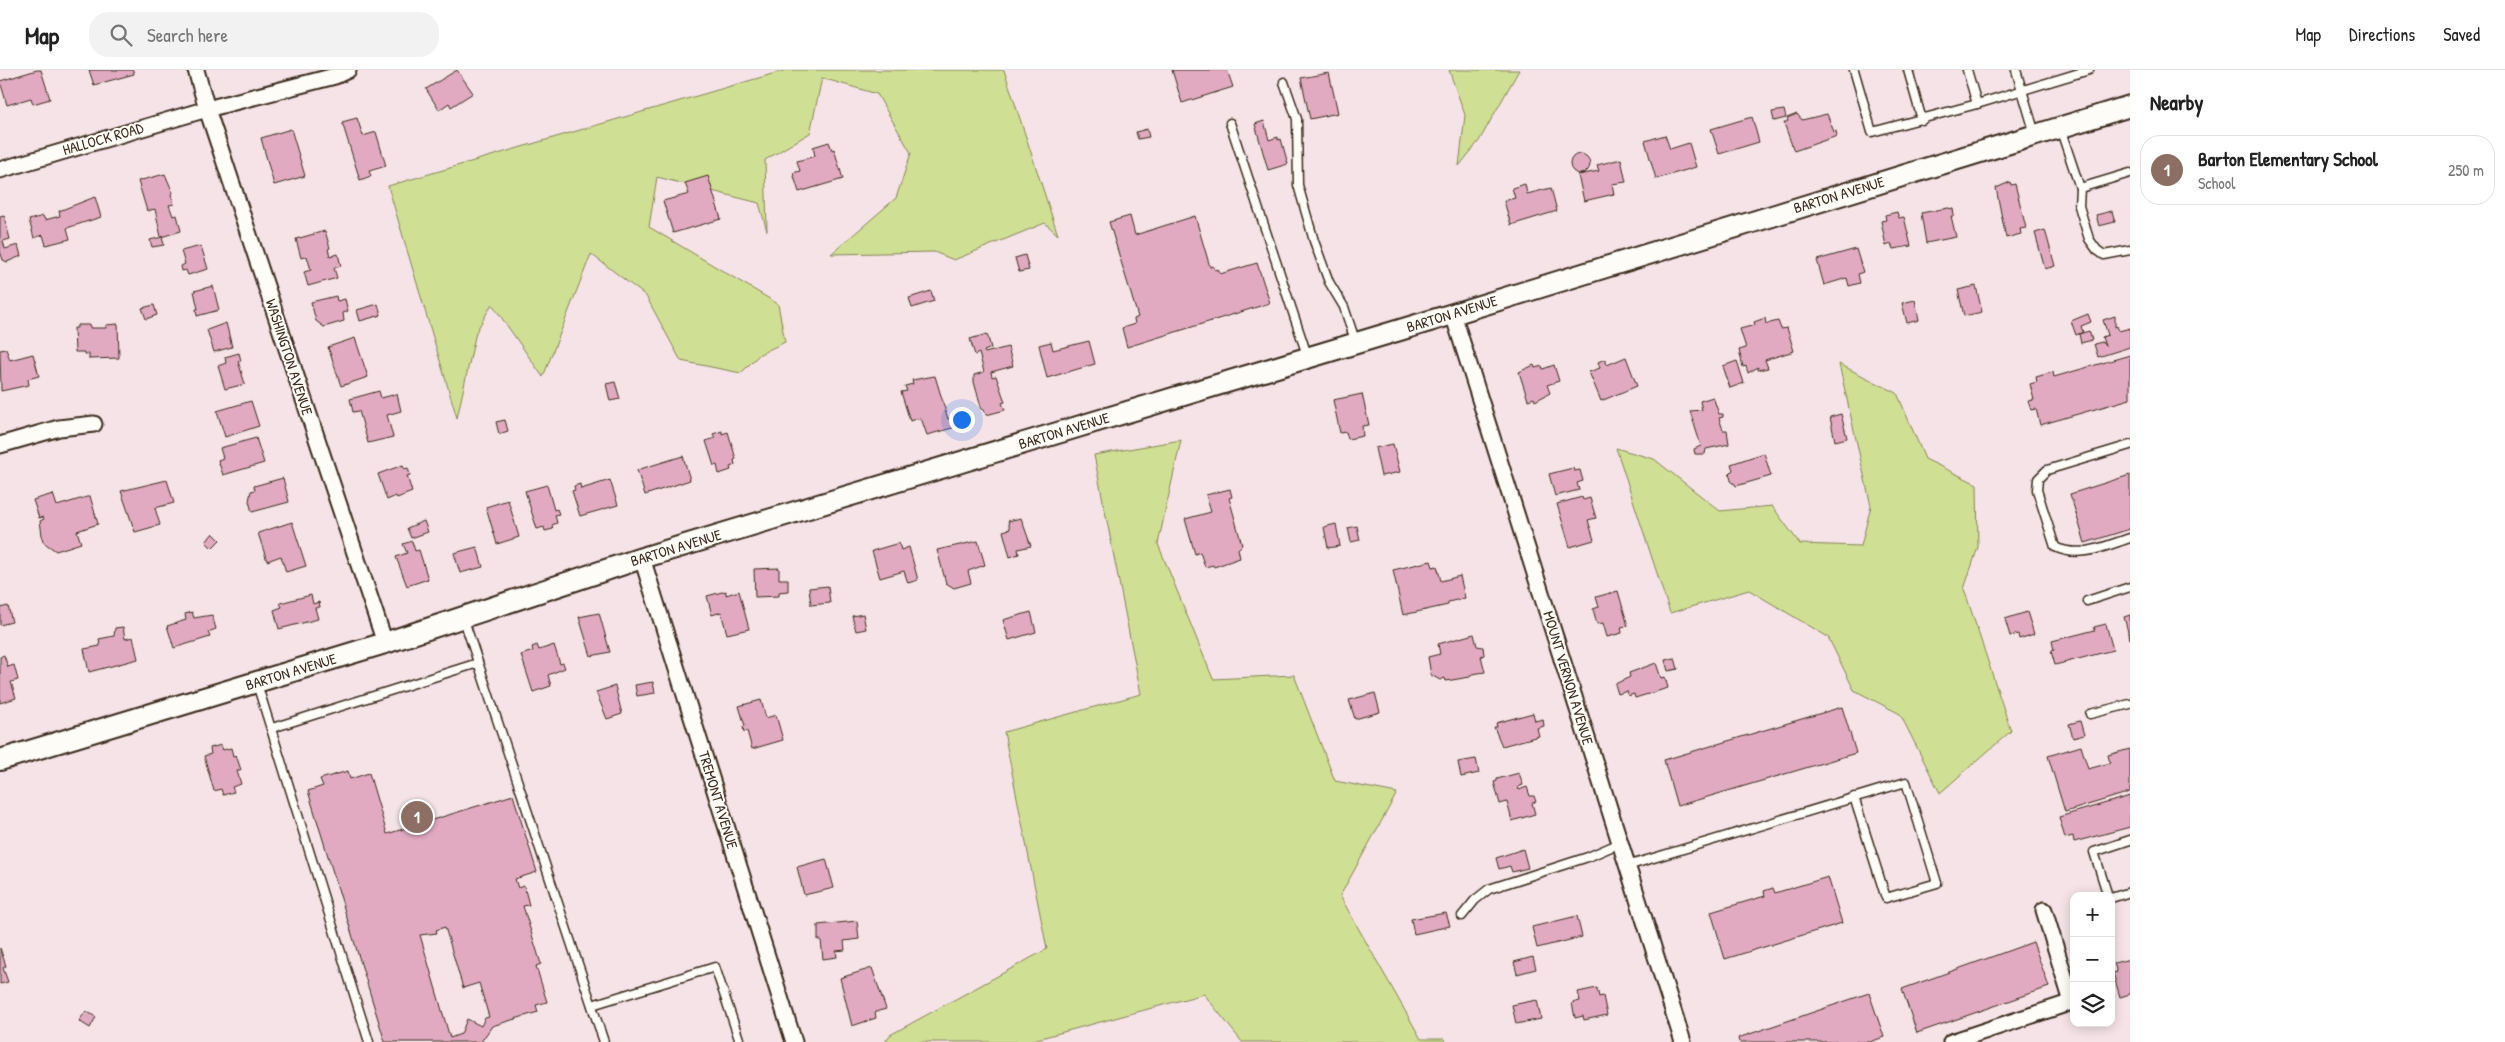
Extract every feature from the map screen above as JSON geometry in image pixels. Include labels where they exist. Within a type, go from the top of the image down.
[{"type":"street","name":"WASHINGTON AVENUE","points":[[196,70],[207,109],[384,643]]},
{"type":"street","name":"HALLOCK ROAD","points":[[0,170],[207,109],[335,76],[348,70]]},
{"type":"street","name":"BARTON AVENUE","points":[[0,760],[384,643],[642,558],[1453,314],[2130,106]]},
{"type":"street","name":"MOUNT VERNON AVENUE","points":[[1453,314],[1683,1042]]},
{"type":"street","points":[[0,445],[59,428],[94,424]]},
{"type":"street","name":"TREMONT AVENUE","points":[[642,558],[794,1042]]},
{"type":"street","points":[[1952,1042],[2072,1002],[2044,910]]},
{"type":"lane","points":[[1854,70],[1872,132],[1922,120],[2089,70]]},
{"type":"lane","points":[[1908,70],[1922,120]]},
{"type":"lane","points":[[1967,70],[1977,104]]},
{"type":"lane","points":[[2016,70],[2036,136]]},
{"type":"lane","points":[[1284,82],[1297,119],[1298,185],[1314,241],[1329,282],[1344,307],[1356,343]]},
{"type":"lane","points":[[1230,123],[1308,358]]},
{"type":"lane","points":[[2060,128],[2080,188],[2079,206],[2089,239],[2096,250],[2104,255],[2130,250]]},
{"type":"lane","points":[[2080,188],[2130,173]]},
{"type":"lane","points":[[2130,445],[2047,470],[2038,479],[2037,490],[2055,547],[2077,554],[2130,538]]},
{"type":"lane","points":[[2087,602],[2130,588]]},
{"type":"lane","points":[[462,617],[604,1042]]},
{"type":"lane","points":[[272,728],[478,663]]},
{"type":"lane","points":[[256,683],[272,728],[369,1042]]},
{"type":"lane","points":[[2090,714],[2130,704]]},
{"type":"lane","points":[[1627,866],[1854,797],[1906,782],[1937,883],[1886,898],[1854,797]]},
{"type":"lane","points":[[2108,892],[2094,852],[2130,840]]},
{"type":"lane","points":[[1462,916],[1489,889],[1588,857],[1620,844]]},
{"type":"lane","points":[[2115,896],[2130,892]]},
{"type":"lane","points":[[592,1005],[715,967],[740,1042]]},
{"type":"green space","points":[[786,70],[1004,70],[1058,235],[1045,223],[954,260],[934,252],[831,254],[896,198],[911,153],[877,94],[822,78],[810,133],[765,160],[767,231],[759,203],[657,177],[649,227],[778,304],[785,342],[760,354],[741,373],[681,361],[646,296],[591,254],[543,377],[492,304],[476,332],[457,418],[388,186]]},
{"type":"green space","points":[[1449,70],[1519,70],[1479,141],[1459,166],[1465,115]]},
{"type":"green space","points":[[1839,364],[1897,393],[1925,459],[1977,484],[1978,547],[1964,589],[2011,731],[1940,793],[1900,714],[1854,690],[1828,637],[1749,590],[1670,613],[1616,448],[1654,459],[1720,511],[1772,506],[1800,544],[1861,546],[1871,506]]},
{"type":"green space","points":[[1181,440],[1158,544],[1213,679],[1294,675],[1335,781],[1397,793],[1340,896],[1421,1039],[1444,1039],[1446,1042],[1242,1042],[1204,994],[1026,1042],[885,1042],[890,1035],[1047,949],[1004,732],[1141,694],[1094,455]]},
{"type":"building","points":[[41,70],[50,99],[33,104],[31,98],[7,105],[0,81]]},
{"type":"building","points":[[89,70],[133,70],[134,74],[94,85]]},
{"type":"building","points":[[457,70],[473,93],[451,107],[449,103],[439,110],[426,89]]},
{"type":"building","points":[[1172,70],[1227,70],[1233,87],[1182,103]]},
{"type":"building","points":[[1329,73],[1338,113],[1310,119],[1301,78]]},
{"type":"building","points":[[1784,110],[1786,118],[1774,121],[1772,112]]},
{"type":"building","points":[[1797,114],[1802,120],[1827,114],[1837,136],[1794,151],[1784,123],[1788,121],[1787,118]]},
{"type":"building","points":[[1752,117],[1759,142],[1719,154],[1711,129]]},
{"type":"building","points":[[357,118],[363,136],[376,132],[386,166],[369,171],[371,176],[360,180],[342,122]]},
{"type":"building","points":[[1264,121],[1269,140],[1278,137],[1278,140],[1281,139],[1288,164],[1268,170],[1255,124]]},
{"type":"building","points":[[291,129],[305,176],[274,185],[261,138]]},
{"type":"building","points":[[1147,129],[1149,137],[1138,139],[1136,132]]},
{"type":"building","points":[[1665,135],[1670,149],[1689,143],[1696,167],[1656,179],[1645,141]]},
{"type":"building","points":[[829,142],[832,150],[834,149],[843,179],[799,192],[793,173],[800,171],[797,161],[815,156],[813,147]]},
{"type":"building","points":[[1580,154],[1587,157],[1590,164],[1587,171],[1580,174],[1573,171],[1570,164],[1573,157]]},
{"type":"building","points":[[1621,159],[1626,182],[1612,184],[1614,194],[1584,201],[1578,175],[1599,171],[1597,165]]},
{"type":"building","points":[[165,174],[173,193],[171,194],[174,204],[169,205],[173,216],[177,215],[181,231],[161,237],[155,209],[147,211],[138,181]]},
{"type":"building","points":[[708,176],[721,219],[673,233],[663,201],[689,194],[685,183]]},
{"type":"building","points":[[2010,182],[2011,185],[2015,184],[2026,228],[2020,229],[2021,234],[2006,238],[1996,188]]},
{"type":"building","points":[[1525,184],[1527,194],[1551,188],[1557,211],[1511,225],[1504,201],[1515,198],[1512,188]]},
{"type":"building","points":[[95,197],[101,217],[67,228],[70,239],[46,245],[43,235],[34,238],[29,220],[43,216],[45,220],[60,216],[59,211]]},
{"type":"building","points":[[1948,208],[1953,209],[1954,216],[1951,216],[1956,237],[1926,243],[1921,213]]},
{"type":"building","points":[[2112,211],[2115,222],[2099,226],[2096,215]]},
{"type":"building","points":[[1897,212],[1899,218],[1904,217],[1911,246],[1893,249],[1891,244],[1886,246],[1881,221],[1886,220],[1885,215]]},
{"type":"building","points":[[4,216],[10,239],[3,241],[5,249],[18,245],[21,256],[7,262],[3,260],[0,251],[0,217]]},
{"type":"building","points":[[1130,216],[1135,235],[1195,216],[1210,267],[1213,266],[1215,270],[1218,269],[1220,274],[1257,263],[1270,303],[1127,347],[1122,328],[1135,324],[1134,319],[1138,317],[1109,222]]},
{"type":"building","points":[[2045,230],[2055,266],[2045,269],[2035,233]]},
{"type":"building","points":[[325,231],[330,248],[328,249],[330,256],[338,254],[341,266],[334,268],[337,278],[308,286],[304,272],[311,270],[307,256],[301,258],[296,239]]},
{"type":"building","points":[[162,237],[164,245],[152,247],[150,240]]},
{"type":"building","points":[[201,246],[208,269],[188,275],[186,270],[182,271],[181,266],[185,264],[181,251]]},
{"type":"building","points":[[1856,249],[1863,272],[1858,274],[1860,283],[1849,286],[1847,278],[1824,285],[1817,260]]},
{"type":"building","points":[[1025,255],[1029,270],[1019,272],[1015,258]]},
{"type":"building","points":[[213,286],[219,310],[197,316],[196,309],[198,309],[194,291]]},
{"type":"building","points":[[1976,286],[1982,312],[1964,316],[1958,290]]},
{"type":"building","points":[[931,291],[934,301],[912,308],[909,298]]},
{"type":"building","points":[[336,296],[337,301],[345,299],[348,311],[343,313],[344,321],[324,327],[316,321],[311,302]]},
{"type":"building","points":[[1915,300],[1919,320],[1907,323],[1902,303]]},
{"type":"building","points":[[378,304],[381,315],[360,321],[357,310]]},
{"type":"building","points":[[154,305],[157,315],[146,319],[142,308]]},
{"type":"building","points":[[2088,314],[2091,322],[2081,326],[2083,332],[2076,335],[2071,321]]},
{"type":"building","points":[[2115,316],[2115,327],[2117,326],[2119,331],[2130,328],[2130,347],[2098,357],[2094,344],[2102,342],[2105,346],[2102,337],[2108,335],[2103,320]]},
{"type":"building","points":[[1765,318],[1766,324],[1778,321],[1781,329],[1787,328],[1794,351],[1765,360],[1768,368],[1758,370],[1758,367],[1748,373],[1746,366],[1743,367],[1739,350],[1746,348],[1740,329],[1755,325],[1754,322]]},
{"type":"building","points":[[226,323],[232,347],[214,352],[207,330]]},
{"type":"building","points":[[118,324],[119,358],[89,359],[89,354],[75,352],[74,328],[77,328],[77,325],[90,325],[90,328],[106,328],[106,325]]},
{"type":"building","points":[[2089,331],[2092,340],[2081,343],[2079,334]]},
{"type":"building","points":[[987,334],[991,348],[984,351],[985,353],[1008,347],[1013,366],[991,372],[992,377],[996,376],[1005,402],[1002,403],[1005,410],[986,415],[984,409],[982,410],[974,382],[974,375],[984,372],[979,353],[975,355],[970,339]]},
{"type":"building","points":[[355,338],[368,377],[341,386],[328,347]]},
{"type":"building","points":[[1089,341],[1095,364],[1047,378],[1039,345],[1051,342],[1053,350]]},
{"type":"building","points":[[6,349],[10,360],[33,354],[39,376],[28,379],[29,385],[1,391],[0,350]]},
{"type":"building","points":[[239,353],[241,361],[238,361],[245,384],[225,389],[218,366],[226,363],[225,357]]},
{"type":"building","points":[[2130,355],[2130,399],[2040,425],[2036,409],[2031,410],[2028,401],[2034,400],[2030,384],[2037,382],[2036,377],[2053,372],[2054,377]]},
{"type":"building","points":[[1626,357],[1637,386],[1601,401],[1589,372],[1600,368],[1598,362],[1605,359],[1607,365]]},
{"type":"building","points":[[1737,361],[1744,383],[1730,388],[1723,366]]},
{"type":"building","points":[[1534,365],[1535,368],[1542,366],[1543,369],[1554,365],[1559,381],[1547,385],[1550,393],[1535,401],[1534,398],[1528,400],[1519,372]]},
{"type":"building","points":[[935,376],[948,419],[954,417],[956,427],[927,435],[921,418],[910,421],[901,392],[907,391],[905,386],[913,384],[912,380]]},
{"type":"building","points":[[615,382],[620,399],[610,401],[606,384]]},
{"type":"building","points":[[379,391],[381,398],[397,394],[401,411],[387,415],[393,437],[368,443],[359,411],[353,412],[350,399]]},
{"type":"building","points":[[1362,394],[1369,425],[1362,426],[1363,436],[1348,439],[1346,432],[1340,433],[1333,400]]},
{"type":"building","points":[[1713,397],[1719,414],[1723,414],[1723,417],[1719,418],[1723,430],[1727,430],[1729,444],[1706,449],[1705,454],[1695,454],[1694,449],[1701,446],[1690,411],[1702,410],[1700,401]]},
{"type":"building","points":[[251,401],[259,426],[225,437],[217,411]]},
{"type":"building","points":[[1841,414],[1847,438],[1835,441],[1830,417]]},
{"type":"building","points":[[505,420],[508,431],[499,434],[496,422]]},
{"type":"building","points":[[722,431],[722,434],[728,432],[736,459],[734,460],[735,465],[730,467],[731,470],[719,474],[717,465],[714,466],[706,441],[715,438],[713,434]]},
{"type":"building","points":[[256,438],[264,463],[223,475],[218,460],[223,458],[220,448]]},
{"type":"building","points":[[1393,444],[1400,472],[1381,476],[1375,448]]},
{"type":"building","points":[[1764,453],[1771,476],[1736,486],[1732,483],[1729,474],[1733,470],[1731,464]]},
{"type":"building","points":[[683,456],[690,480],[645,495],[637,470]]},
{"type":"building","points":[[403,465],[404,469],[408,468],[410,475],[407,476],[412,492],[387,500],[378,474]]},
{"type":"building","points":[[1573,468],[1574,471],[1580,470],[1583,481],[1577,483],[1579,490],[1555,496],[1549,474]]},
{"type":"building","points":[[2130,475],[2130,529],[2085,543],[2070,494]]},
{"type":"building","points":[[283,478],[289,502],[252,512],[249,501],[251,491],[255,490],[254,486]]},
{"type":"building","points":[[167,480],[174,503],[155,508],[160,525],[135,532],[121,491]]},
{"type":"building","points":[[610,480],[618,505],[580,516],[572,491],[575,490],[574,486],[580,484],[581,489]]},
{"type":"building","points":[[547,485],[554,510],[557,509],[559,514],[555,515],[557,523],[552,525],[553,529],[545,531],[544,527],[537,529],[525,491]]},
{"type":"building","points":[[1230,489],[1232,497],[1229,498],[1242,545],[1238,549],[1240,558],[1214,567],[1213,565],[1205,567],[1200,552],[1195,554],[1185,519],[1211,512],[1206,495]]},
{"type":"building","points":[[53,494],[57,506],[90,496],[98,524],[77,531],[81,543],[56,551],[43,542],[40,521],[44,519],[43,517],[39,518],[33,500]]},
{"type":"building","points":[[1582,497],[1583,500],[1590,498],[1596,518],[1588,520],[1594,540],[1570,547],[1557,504]]},
{"type":"building","points":[[508,500],[519,537],[497,544],[486,507]]},
{"type":"building","points":[[1021,518],[1031,546],[1018,549],[1019,554],[1010,557],[1003,531],[1010,529],[1008,521]]},
{"type":"building","points":[[424,521],[428,532],[411,538],[407,528]]},
{"type":"building","points":[[292,522],[306,566],[286,572],[281,556],[267,561],[258,533]]},
{"type":"building","points":[[1336,524],[1340,546],[1328,548],[1324,527]]},
{"type":"building","points":[[1357,526],[1360,540],[1351,542],[1348,528]]},
{"type":"building","points":[[213,533],[220,540],[212,548],[206,542]]},
{"type":"building","points":[[412,541],[415,551],[419,550],[428,579],[407,586],[396,557],[407,553],[403,544]]},
{"type":"building","points":[[978,541],[985,565],[968,571],[971,583],[954,588],[946,583],[937,550]]},
{"type":"building","points":[[899,543],[901,550],[909,547],[918,580],[908,583],[904,571],[880,578],[872,551]]},
{"type":"building","points":[[477,547],[483,567],[460,573],[454,553]]},
{"type":"building","points":[[1431,561],[1433,567],[1437,566],[1441,581],[1460,576],[1465,598],[1448,602],[1448,605],[1403,615],[1393,570]]},
{"type":"building","points":[[779,568],[779,579],[788,579],[788,591],[779,592],[779,596],[755,597],[754,569]]},
{"type":"building","points":[[828,586],[830,603],[811,605],[809,588]]},
{"type":"building","points":[[726,591],[726,595],[739,591],[749,629],[727,634],[721,612],[712,615],[707,596]]},
{"type":"building","points":[[1618,591],[1628,626],[1621,627],[1622,633],[1607,637],[1603,623],[1597,624],[1593,609],[1599,607],[1596,597]]},
{"type":"building","points":[[311,595],[313,604],[319,602],[320,607],[315,608],[318,619],[279,629],[274,610],[282,607],[280,603]]},
{"type":"building","points":[[8,606],[12,622],[0,625],[0,608]]},
{"type":"building","points":[[192,612],[194,618],[212,615],[216,629],[208,632],[210,637],[174,648],[167,626],[186,620],[185,614]]},
{"type":"building","points":[[1031,612],[1036,632],[1009,640],[1003,620]]},
{"type":"building","points":[[2027,612],[2034,634],[2019,639],[2018,634],[2010,636],[2005,619]]},
{"type":"building","points":[[599,613],[610,652],[591,656],[579,617]]},
{"type":"building","points":[[863,614],[866,629],[856,631],[852,616]]},
{"type":"building","points":[[2130,615],[2130,639],[2124,617]]},
{"type":"building","points":[[2106,624],[2113,650],[2055,665],[2051,651],[2054,650],[2052,641],[2095,630],[2094,627]]},
{"type":"building","points":[[123,627],[125,639],[133,637],[138,659],[89,672],[84,649],[100,646],[99,639],[114,636],[115,628]]},
{"type":"building","points":[[1474,634],[1477,646],[1483,647],[1484,655],[1481,656],[1485,672],[1446,681],[1445,678],[1440,680],[1431,675],[1428,657],[1440,654],[1438,644]]},
{"type":"building","points":[[537,645],[539,650],[554,645],[560,664],[563,663],[565,668],[548,675],[551,686],[533,692],[521,655],[533,651],[532,647]]},
{"type":"building","points":[[4,655],[8,667],[14,665],[18,680],[11,682],[16,698],[0,703],[0,657]]},
{"type":"building","points":[[1675,658],[1678,669],[1668,671],[1665,660]]},
{"type":"building","points":[[1656,663],[1661,678],[1665,677],[1668,688],[1635,698],[1634,694],[1628,696],[1627,691],[1618,694],[1615,684],[1630,677],[1629,673]]},
{"type":"building","points":[[653,682],[655,693],[637,696],[635,685]]},
{"type":"building","points":[[615,686],[622,714],[607,719],[596,692]]},
{"type":"building","points":[[1375,693],[1380,712],[1355,719],[1349,700]]},
{"type":"building","points":[[761,700],[766,718],[776,715],[783,740],[752,749],[747,731],[744,732],[743,727],[745,726],[739,706]]},
{"type":"building","points":[[1842,707],[1856,753],[1677,806],[1664,760]]},
{"type":"building","points":[[1533,713],[1535,721],[1543,719],[1544,726],[1537,728],[1539,736],[1502,746],[1494,727],[1497,727],[1496,723]]},
{"type":"building","points":[[2080,721],[2084,735],[2073,738],[2069,724]]},
{"type":"building","points":[[221,745],[223,750],[231,748],[233,756],[236,755],[241,770],[237,771],[241,784],[232,787],[234,792],[223,795],[221,789],[214,791],[204,756],[211,754],[210,748]]},
{"type":"building","points":[[2081,746],[2088,769],[2110,763],[2108,755],[2130,749],[2130,792],[2065,812],[2048,756]]},
{"type":"building","points":[[1476,759],[1479,773],[1461,777],[1458,762]]},
{"type":"building","points":[[348,771],[350,779],[369,773],[387,834],[513,795],[537,872],[515,879],[518,888],[524,886],[529,905],[523,906],[541,964],[536,966],[547,1002],[536,1005],[538,1012],[492,1026],[481,1042],[385,1042],[308,791],[323,786],[320,779]],"holes":[[[445,927],[463,988],[479,983],[489,1017],[485,1018],[481,1026],[467,1019],[461,1034],[450,1038],[420,935],[437,933],[436,930]]]},
{"type":"building","points":[[1519,773],[1523,785],[1518,787],[1519,790],[1527,787],[1530,796],[1534,796],[1536,802],[1532,803],[1535,814],[1512,821],[1507,802],[1500,804],[1494,782],[1497,779]]},
{"type":"building","points":[[2130,796],[2130,827],[2074,842],[2073,836],[2065,838],[2059,817]]},
{"type":"building","points":[[1523,849],[1528,868],[1512,872],[1510,866],[1499,869],[1496,858]]},
{"type":"building","points":[[826,859],[834,888],[804,895],[797,867]]},
{"type":"building","points":[[1828,877],[1842,923],[1725,959],[1711,912],[1765,896],[1764,891],[1773,888],[1775,893]]},
{"type":"building","points":[[1446,913],[1450,926],[1414,934],[1411,919]]},
{"type":"building","points":[[1577,916],[1582,937],[1537,948],[1532,927]]},
{"type":"building","points":[[857,921],[859,939],[844,941],[845,950],[836,951],[837,957],[823,959],[821,940],[818,940],[818,925]]},
{"type":"building","points":[[2033,942],[2049,987],[1917,1033],[1902,989]]},
{"type":"building","points":[[0,948],[6,966],[3,968],[8,982],[0,984]]},
{"type":"building","points":[[1533,957],[1536,969],[1517,974],[1514,962]]},
{"type":"building","points":[[2130,959],[2130,994],[2120,997],[2115,980],[2115,972],[2117,972],[2115,963]]},
{"type":"building","points":[[872,968],[886,1009],[875,1012],[876,1018],[852,1026],[840,978]]},
{"type":"building","points":[[1597,988],[1599,997],[1603,996],[1607,1015],[1584,1020],[1583,1016],[1575,1018],[1572,1003],[1580,1001],[1578,992]]},
{"type":"building","points":[[1869,993],[1884,1037],[1870,1042],[1739,1042],[1738,1038]]},
{"type":"building","points":[[1537,1000],[1541,1019],[1516,1024],[1512,1005]]},
{"type":"building","points":[[86,1011],[96,1017],[90,1028],[79,1021]]},
{"type":"place","name":"Barton Elementary School","points":[[417,817]]}]
